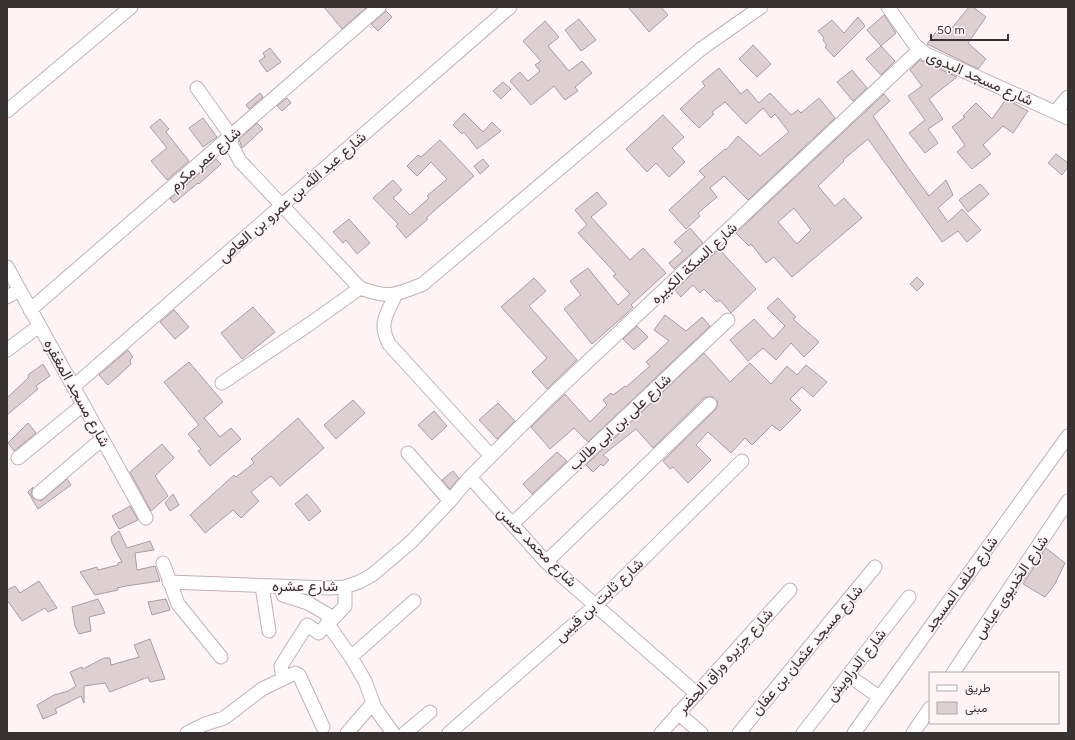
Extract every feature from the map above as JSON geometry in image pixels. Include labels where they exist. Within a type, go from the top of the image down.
[{"type":"street","points":[[7,111],[131,7]]},
{"type":"street","name":"شارع عمر مكرم","points":[[30,310],[379,7]]},
{"type":"street","name":"شارع عبد الله بن عمرو بن العاص","points":[[73,387],[510,7]]},
{"type":"street","points":[[197,88],[231,136],[232,146],[240,161],[360,288],[379,295],[396,294],[423,284],[700,49],[761,7]]},
{"type":"street","name":"شارع مسجد البدوى","points":[[888,7],[919,50],[1056,111],[1068,118]]},
{"type":"street","name":"شارع السكة الكبيره","points":[[470,477],[549,398],[919,50]]},
{"type":"street","points":[[1056,111],[1068,97]]},
{"type":"street","name":"شارع مسجد المغفره","points":[[7,267],[146,518]]},
{"type":"street","points":[[222,384],[360,288]]},
{"type":"street","points":[[7,297],[19,290]]},
{"type":"street","points":[[396,294],[383,326],[384,334],[389,344],[491,456]]},
{"type":"street","name":"شارع على بن ابى طالب","points":[[512,524],[728,320]]},
{"type":"street","points":[[7,350],[39,326]]},
{"type":"street","points":[[546,562],[710,404]]},
{"type":"street","points":[[18,458],[83,405]]},
{"type":"street","name":"شارع خلف المسجد","points":[[854,733],[1068,436]]},
{"type":"street","points":[[39,493],[102,438]]},
{"type":"street","points":[[408,453],[450,501]]},
{"type":"street","name":"شارع ثابت بن قيس","points":[[449,733],[596,605],[742,461]]},
{"type":"street","name":"شارع محمد حسن","points":[[470,477],[546,562],[697,694]]},
{"type":"street","name":"شارع عشره","points":[[169,582],[262,586],[345,587],[372,575],[411,542],[450,501],[470,477]]},
{"type":"street","name":"شارع الخديوى عباس","points":[[954,672],[1068,501]]},
{"type":"street","points":[[163,563],[178,604],[221,657]]},
{"type":"street","name":"شارع مسجد عثمان بن عفان","points":[[739,733],[875,567]]},
{"type":"street","points":[[262,586],[269,631]]},
{"type":"street","points":[[324,628],[346,606],[345,587]]},
{"type":"street","name":"شارع جزيره وراق الحضر","points":[[661,733],[790,590]]},
{"type":"street","points":[[283,595],[308,603],[324,628],[351,657],[365,681],[372,704],[392,733]]},
{"type":"street","name":"شارع الدراويش","points":[[803,733],[909,597]]},
{"type":"street","points":[[351,657],[414,601]]},
{"type":"street","points":[[283,678],[281,666],[307,625],[324,628]]},
{"type":"street","points":[[187,733],[205,724],[224,718],[252,696],[283,678],[295,673],[299,675],[323,727]]},
{"type":"street","points":[[848,675],[879,697]]},
{"type":"street","points":[[347,733],[372,704]]},
{"type":"street","points":[[913,733],[929,709]]},
{"type":"street","points":[[405,733],[430,712]]},
{"type":"street","points":[[678,713],[701,733]]},
{"type":"building","points":[[324,7],[365,7],[366,8],[342,29]]},
{"type":"building","points":[[628,7],[661,7],[668,15],[649,32]]},
{"type":"building","points":[[969,7],[973,7],[986,17],[968,43],[986,59],[978,69],[927,44],[939,28],[947,34]]},
{"type":"building","points":[[386,11],[392,17],[378,31],[371,24]]},
{"type":"building","points":[[884,15],[896,33],[881,46],[867,30]]},
{"type":"building","points":[[858,17],[865,26],[834,57],[825,47],[827,46],[823,40],[824,38],[818,31],[832,20],[844,33]]},
{"type":"building","points":[[579,19],[596,40],[581,51],[565,30]]},
{"type":"building","points":[[545,21],[559,37],[548,46],[569,71],[582,61],[592,73],[575,87],[578,91],[565,100],[554,86],[531,105],[510,81],[520,72],[528,81],[540,71],[535,65],[541,61],[523,41]]},
{"type":"building","points":[[753,45],[771,64],[757,77],[739,59]]},
{"type":"building","points":[[881,46],[895,61],[881,75],[866,59]]},
{"type":"building","points":[[270,48],[281,62],[267,72],[259,61],[265,57],[263,53]]},
{"type":"building","points":[[920,60],[957,77],[929,99],[943,119],[928,129],[938,143],[925,153],[909,133],[925,120],[908,96],[922,86],[910,70]]},
{"type":"building","points":[[719,68],[741,94],[747,89],[759,103],[770,93],[791,115],[798,110],[801,113],[819,98],[835,118],[748,200],[724,176],[710,188],[717,197],[698,213],[700,216],[686,229],[669,210],[705,177],[699,171],[725,149],[726,150],[738,136],[760,156],[789,132],[775,114],[771,118],[763,108],[746,124],[725,102],[712,112],[714,114],[699,128],[680,109],[705,86],[702,82]]},
{"type":"building","points":[[852,70],[867,88],[853,101],[837,82]]},
{"type":"building","points":[[503,82],[511,89],[501,99],[493,91]]},
{"type":"building","points":[[260,93],[263,97],[249,109],[246,105]]},
{"type":"building","points":[[884,94],[890,101],[873,116],[907,166],[929,196],[946,180],[953,195],[938,208],[948,222],[962,209],[981,230],[967,242],[958,231],[942,242],[868,139],[843,160],[844,161],[818,186],[835,206],[844,198],[862,218],[792,277],[774,257],[766,263],[751,244],[749,246],[736,233]],"holes":[[[794,208],[811,230],[797,244],[778,222]]]},
{"type":"building","points":[[287,98],[291,103],[282,111],[277,106]]},
{"type":"building","points":[[1006,99],[1028,111],[1013,133],[1003,126],[983,145],[991,154],[972,169],[957,152],[965,145],[952,127],[965,117],[963,116],[976,103],[992,119]]},
{"type":"building","points":[[464,113],[483,132],[492,122],[501,131],[477,149],[464,132],[462,134],[453,125]]},
{"type":"building","points":[[663,115],[684,137],[672,148],[685,162],[669,177],[656,163],[647,172],[626,149]]},
{"type":"building","points":[[203,118],[217,137],[203,147],[189,128]]},
{"type":"building","points":[[160,119],[169,129],[166,132],[189,161],[167,180],[151,161],[167,148],[150,127]]},
{"type":"building","points":[[257,123],[263,129],[242,148],[239,139]]},
{"type":"building","points":[[440,140],[474,176],[426,218],[428,219],[406,238],[396,226],[398,224],[373,198],[393,180],[402,190],[393,198],[410,215],[429,198],[427,196],[447,179],[431,162],[417,176],[407,166],[418,155],[421,157]]},
{"type":"building","points":[[1056,154],[1068,163],[1068,167],[1062,175],[1048,163]]},
{"type":"building","points":[[216,159],[221,164],[199,184],[198,183],[174,203],[170,199]]},
{"type":"building","points":[[483,159],[489,166],[480,174],[474,166]]},
{"type":"building","points":[[980,184],[989,194],[968,212],[959,200]]},
{"type":"building","points":[[597,192],[607,204],[591,217],[630,260],[643,248],[666,273],[631,305],[633,307],[626,314],[592,344],[564,309],[581,295],[570,281],[588,268],[618,305],[630,294],[613,276],[616,274],[578,233],[587,225],[575,210]]},
{"type":"building","points":[[349,219],[370,243],[357,254],[346,240],[343,243],[333,232]]},
{"type":"building","points":[[690,228],[703,243],[674,269],[669,263],[683,251],[674,242]]},
{"type":"building","points":[[719,249],[756,289],[731,313],[720,300],[717,302],[704,289],[700,293],[693,285],[681,297],[675,290]]},
{"type":"building","points":[[917,277],[924,284],[917,291],[910,284]]},
{"type":"building","points":[[534,278],[546,291],[529,306],[577,360],[547,389],[532,372],[547,358],[501,307]]},
{"type":"building","points":[[778,298],[796,317],[793,319],[819,342],[804,357],[791,343],[776,360],[763,348],[748,361],[730,340],[754,319],[773,339],[785,326],[767,308]]},
{"type":"building","points":[[253,307],[275,332],[242,359],[221,333]]},
{"type":"building","points":[[174,310],[189,327],[175,339],[160,322]]},
{"type":"building","points":[[665,315],[686,331],[702,317],[710,326],[588,442],[574,428],[550,449],[531,427],[565,394],[590,422],[607,405],[603,400],[611,393],[613,395],[625,386],[626,387],[650,366],[646,362],[669,341],[654,330]]},
{"type":"building","points":[[637,326],[648,337],[634,350],[623,339]]},
{"type":"building","points":[[128,350],[133,357],[130,360],[131,364],[108,385],[99,375]]},
{"type":"building","points":[[704,353],[730,382],[750,363],[771,384],[787,366],[797,375],[806,365],[827,382],[813,397],[802,387],[790,399],[801,410],[780,431],[772,425],[752,445],[745,438],[731,453],[708,432],[696,445],[711,460],[688,483],[673,467],[670,469],[663,461],[716,409],[718,402],[712,396],[704,398],[653,448],[636,429],[603,455],[609,460],[603,466],[601,464],[593,472],[586,465]]},
{"type":"building","points":[[189,362],[223,402],[204,418],[220,437],[231,428],[241,439],[210,466],[198,451],[201,449],[188,434],[199,425],[164,382]]},
{"type":"building","points":[[43,364],[50,376],[36,386],[38,389],[7,415],[7,398],[29,377],[28,375]]},
{"type":"building","points":[[353,400],[365,413],[336,439],[324,425]]},
{"type":"building","points":[[498,403],[515,421],[497,439],[479,420]]},
{"type":"building","points":[[434,411],[447,426],[432,440],[418,425]]},
{"type":"building","points":[[298,418],[324,448],[280,486],[271,476],[251,492],[259,501],[241,518],[233,510],[205,533],[190,515],[234,475],[236,477],[254,463],[251,459]]},
{"type":"building","points":[[28,423],[36,433],[14,451],[8,443]]},
{"type":"building","points":[[162,444],[174,458],[155,476],[168,496],[151,511],[130,472]]},
{"type":"building","points":[[557,452],[567,461],[532,494],[523,484]]},
{"type":"building","points":[[453,471],[459,478],[450,489],[442,480]]},
{"type":"building","points":[[67,479],[71,485],[38,509],[28,492],[33,487],[31,494],[33,498],[41,501]]},
{"type":"building","points":[[173,494],[179,505],[170,511],[165,503]]},
{"type":"building","points":[[307,494],[321,511],[309,521],[295,504]]},
{"type":"building","points":[[130,506],[138,520],[119,529],[112,516]]},
{"type":"building","points":[[119,531],[127,548],[150,541],[154,550],[135,553],[137,570],[155,566],[160,581],[126,586],[117,588],[118,590],[95,595],[80,572],[97,567],[98,570],[118,565],[118,563],[122,562],[112,543],[111,537]]},
{"type":"building","points":[[1046,548],[1065,563],[1055,584],[1045,597],[1023,584]]},
{"type":"building","points":[[39,581],[57,608],[48,612],[45,608],[22,621],[7,600],[7,590],[15,586],[20,593]]},
{"type":"building","points":[[98,599],[105,613],[89,617],[91,631],[79,634],[75,626],[72,607]]},
{"type":"building","points":[[166,599],[170,610],[152,615],[148,602]]},
{"type":"building","points":[[150,639],[165,679],[150,682],[148,677],[110,692],[105,683],[84,686],[84,703],[81,696],[55,709],[57,713],[43,719],[37,705],[54,695],[68,691],[76,686],[70,672],[82,667],[83,669],[104,658],[110,658],[111,665],[139,657],[134,645]]}]
